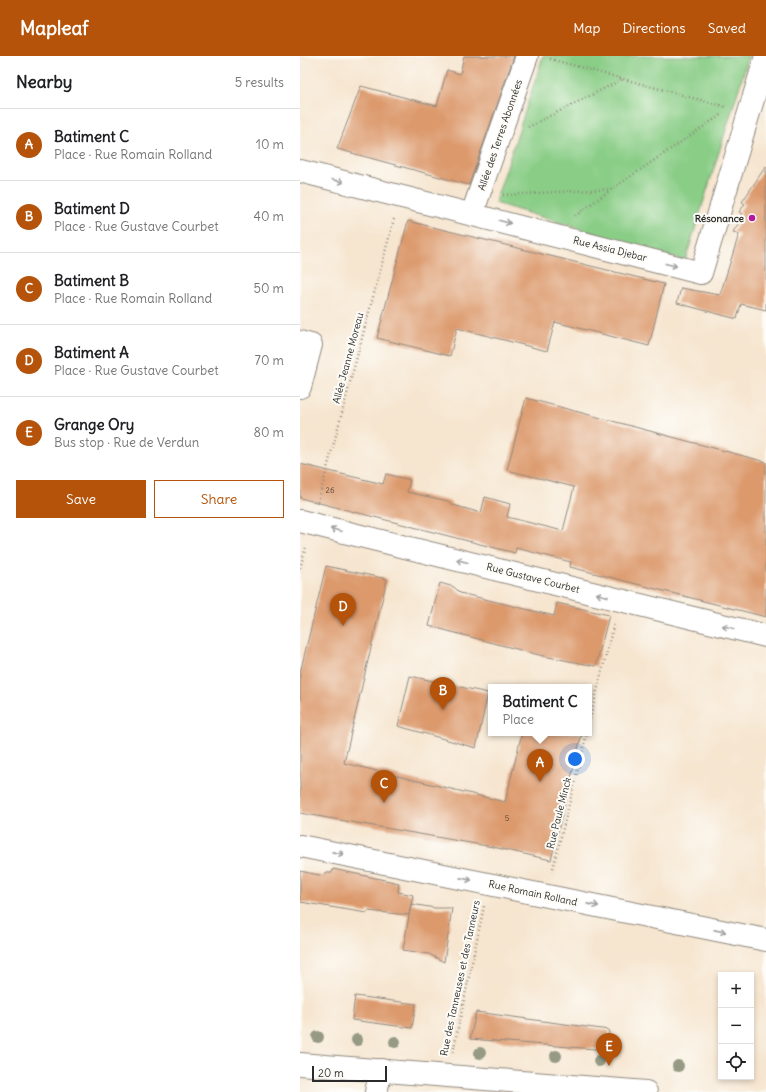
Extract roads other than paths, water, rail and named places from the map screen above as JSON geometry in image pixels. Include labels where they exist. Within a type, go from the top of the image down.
[{"type":"street","name":"Rue Assia Djebar","points":[[300,171],[400,197],[476,205],[700,273],[766,56]]},
{"type":"street","name":"Allée des Terres Abonnées","points":[[476,205],[497,143],[536,57]]},
{"type":"street","points":[[300,342],[311,345],[300,387]]},
{"type":"street","name":"Rue Gustave Courbet","points":[[306,522],[766,636]]},
{"type":"street","name":"Rue Romain Rolland","points":[[300,846],[766,940]]},
{"type":"street","points":[[300,1064],[646,1092]]},
{"type":"street","points":[[376,1092],[381,1070]]},
{"type":"place","name":"Résonance","points":[[752,218]]},
{"type":"place","name":"Batiment A","points":[[343,626]]},
{"type":"place","name":"Batiment D","points":[[443,710]]},
{"type":"place","name":"Batiment C","points":[[540,782]]},
{"type":"place","name":"Batiment B","points":[[384,803]]},
{"type":"place","name":"Grange Ory","points":[[609,1066]]}]
